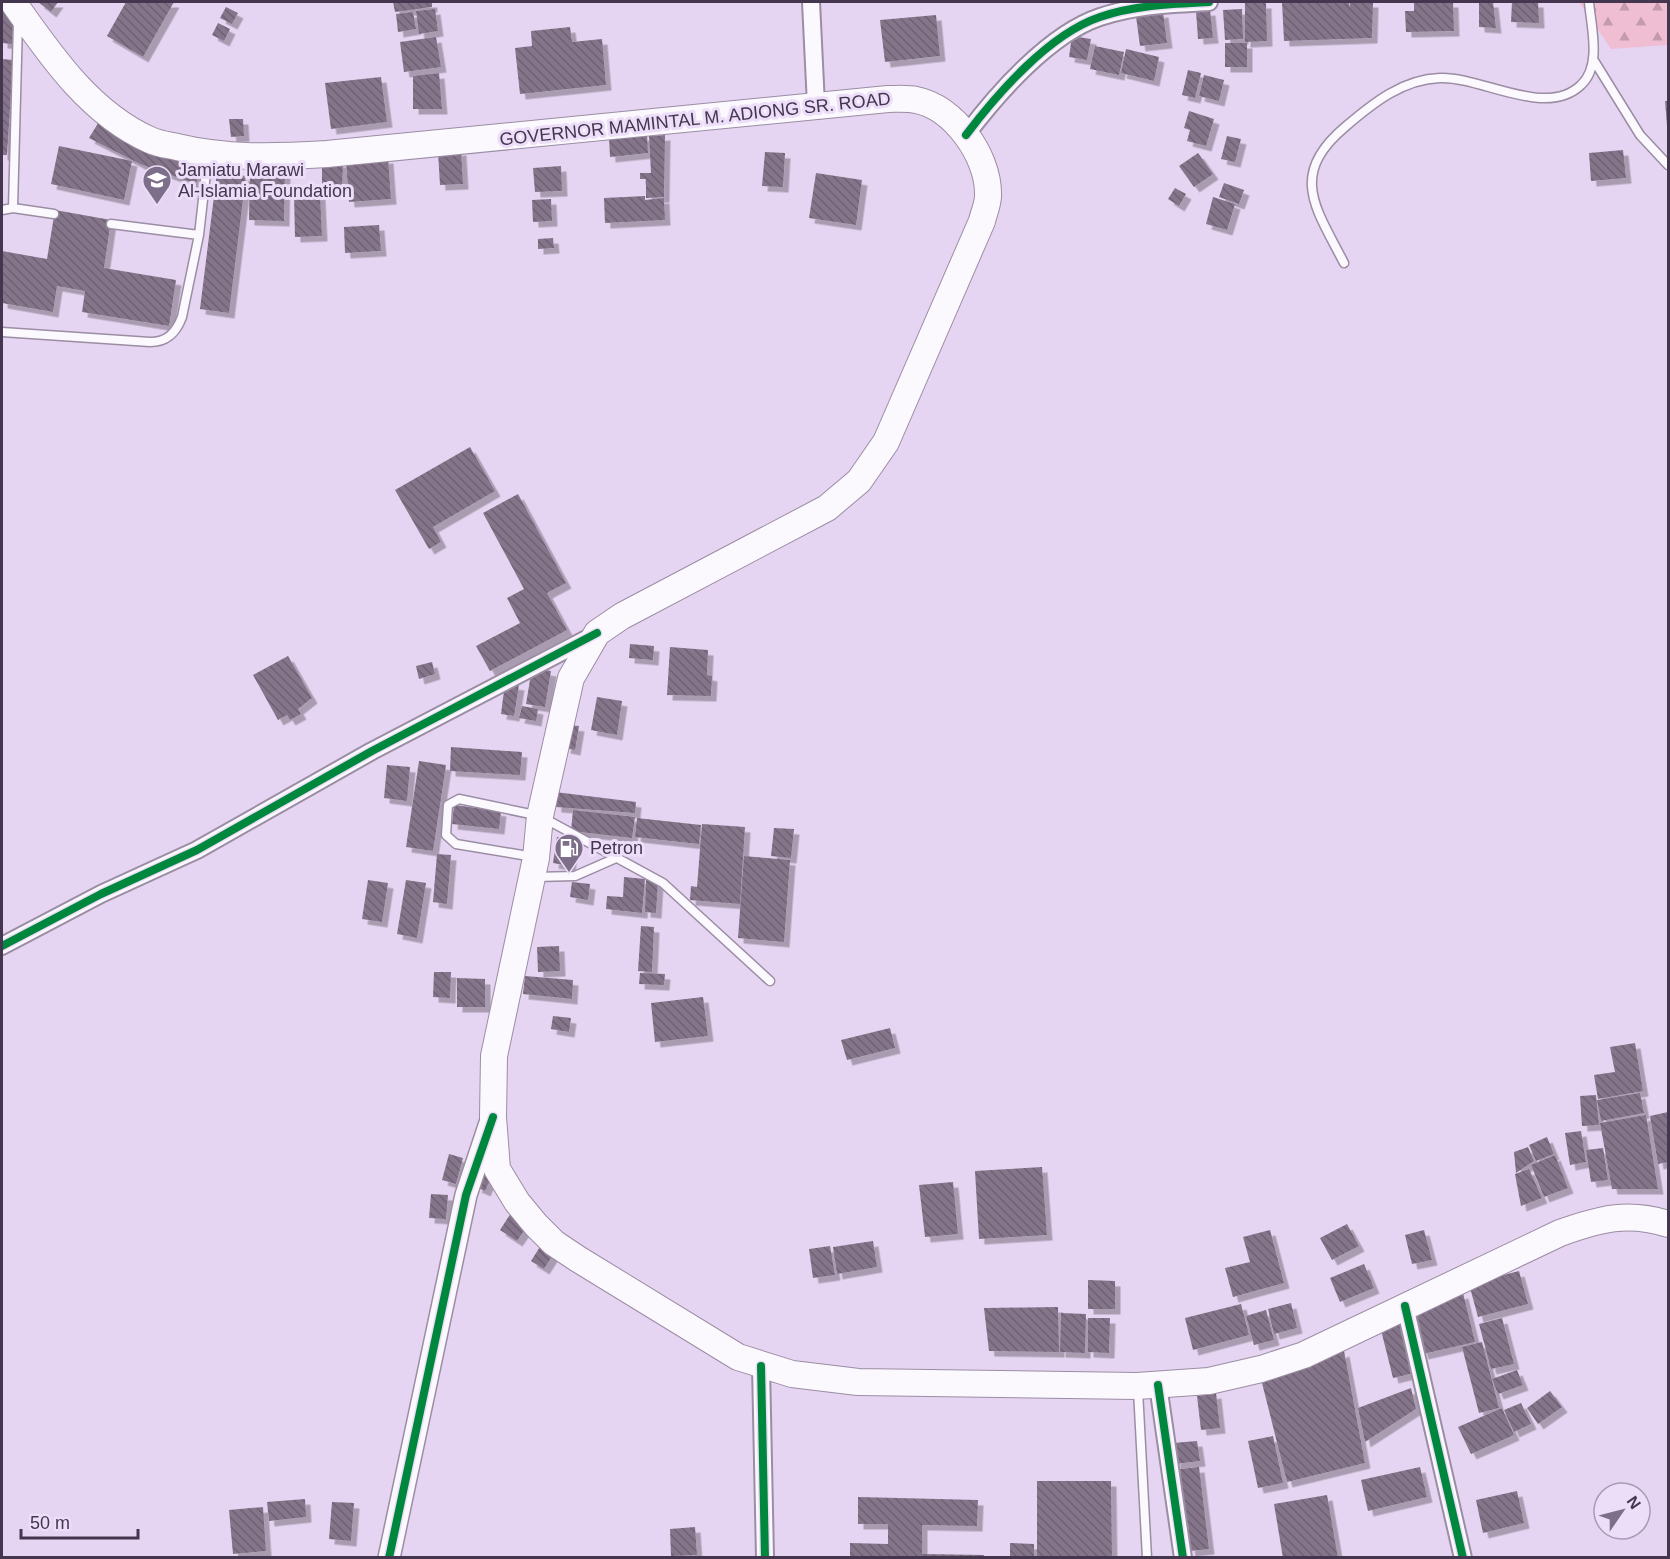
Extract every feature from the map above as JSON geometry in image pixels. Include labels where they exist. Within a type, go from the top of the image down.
[{"type":"main road","name":"GOVERNOR MAMINTAL M. ADIONG SR. ROAD","points":[[19,5],[56,63],[106,112],[150,140],[208,155],[269,157],[327,154],[816,105],[916,99],[935,106],[954,121],[966,135],[984,168],[989,194],[982,220],[886,442],[859,481],[826,508],[641,606],[597,633],[571,678],[540,816],[534,867],[494,1056],[493,1117],[497,1169],[517,1202],[554,1243],[738,1357],[792,1374],[858,1382],[1148,1385],[1209,1381],[1261,1369],[1304,1355],[1560,1233],[1599,1218],[1633,1217],[1668,1224]]},
{"type":"street","points":[[811,2],[816,105]]},
{"type":"street","points":[[966,135],[1021,73],[1074,28],[1138,4],[1209,2]]},
{"type":"street","points":[[2,946],[101,894],[197,850],[372,751],[597,633]]},
{"type":"street","points":[[389,1557],[466,1195],[493,1117]]},
{"type":"street","points":[[1405,1306],[1462,1557]]},
{"type":"street","points":[[761,1366],[765,1557]]},
{"type":"street","points":[[1148,1385],[1183,1557]]},
{"type":"lane","points":[[1344,262],[1312,195],[1311,175],[1319,154],[1334,136],[1366,109],[1392,92],[1419,81],[1442,78],[1506,93],[1543,98],[1567,94],[1581,85],[1590,73],[1593,59],[1589,2]]},
{"type":"lane","points":[[13,208],[19,5]]},
{"type":"lane","points":[[1593,59],[1640,135],[1668,165]]},
{"type":"lane","points":[[2,332],[150,342],[165,339],[178,328],[199,235],[208,155]]},
{"type":"lane","points":[[2,210],[13,208],[54,214]]},
{"type":"lane","points":[[111,224],[199,235]]},
{"type":"lane","points":[[616,858],[574,876],[456,844],[446,835],[447,808],[459,799],[540,816],[663,883],[770,981]]},
{"type":"lane","points":[[1147,1557],[1148,1385]]},
{"type":"green space","points":[[1579,2],[1668,2],[1668,45],[1611,49]]},
{"type":"building","points":[[38,2],[58,2],[51,12]]},
{"type":"building","points":[[126,2],[174,2],[143,57],[107,36]]},
{"type":"building","points":[[393,2],[432,2],[432,7],[395,12]]},
{"type":"building","points":[[1282,2],[1349,2],[1349,8],[1350,2],[1373,2],[1372,38],[1284,41]]},
{"type":"building","points":[[1414,2],[1453,2],[1454,31],[1406,32],[1405,11],[1414,11]]},
{"type":"building","points":[[1479,2],[1493,2],[1496,28],[1479,27]]},
{"type":"building","points":[[1512,2],[1538,2],[1539,23],[1511,22]]},
{"type":"building","points":[[1245,3],[1266,3],[1267,41],[1245,42]]},
{"type":"building","points":[[226,7],[238,13],[232,24],[220,18]]},
{"type":"building","points":[[435,9],[438,31],[419,34],[416,11]]},
{"type":"building","points":[[1242,9],[1243,39],[1225,40],[1223,10]]},
{"type":"building","points":[[2,10],[14,11],[12,44],[2,43]]},
{"type":"building","points":[[1210,10],[1213,38],[1198,39],[1196,11]]},
{"type":"building","points":[[413,12],[416,29],[398,32],[396,14]]},
{"type":"building","points":[[1163,12],[1167,43],[1140,46],[1136,16]]},
{"type":"building","points":[[936,15],[940,56],[885,62],[880,20]]},
{"type":"building","points":[[218,23],[230,29],[224,41],[212,35]]},
{"type":"building","points":[[570,27],[572,42],[602,39],[606,85],[520,94],[515,48],[532,46],[531,31]]},
{"type":"building","points":[[1072,36],[1091,39],[1087,60],[1069,57]]},
{"type":"building","points":[[436,37],[441,67],[404,72],[400,42]]},
{"type":"building","points":[[1225,43],[1247,43],[1247,67],[1225,67]]},
{"type":"building","points":[[1095,46],[1124,52],[1119,75],[1090,69]]},
{"type":"building","points":[[1126,49],[1159,57],[1154,81],[1121,73]]},
{"type":"building","points":[[2,59],[13,60],[7,155],[2,155]]},
{"type":"building","points":[[1188,70],[1201,73],[1195,98],[1182,95]]},
{"type":"building","points":[[439,73],[442,109],[413,109],[413,76]]},
{"type":"building","points":[[1204,75],[1224,80],[1219,101],[1199,96]]},
{"type":"building","points":[[381,77],[387,122],[331,129],[325,83]]},
{"type":"building","points":[[1665,101],[1668,101],[1668,126],[1667,126]]},
{"type":"building","points":[[1189,111],[1214,119],[1206,146],[1187,141],[1190,130],[1184,128]]},
{"type":"building","points":[[229,119],[243,119],[244,136],[231,137]]},
{"type":"building","points":[[100,120],[202,161],[196,184],[140,164],[89,138]]},
{"type":"building","points":[[647,135],[648,153],[610,157],[609,138]]},
{"type":"building","points":[[665,135],[664,197],[646,198],[646,179],[640,179],[640,173],[651,173],[649,136]]},
{"type":"building","points":[[1227,136],[1241,139],[1235,162],[1221,159]]},
{"type":"building","points":[[59,146],[132,161],[124,200],[51,184]]},
{"type":"building","points":[[461,150],[463,184],[440,185],[438,152]]},
{"type":"building","points":[[1623,150],[1626,178],[1591,181],[1589,153]]},
{"type":"building","points":[[765,152],[785,153],[783,187],[762,186]]},
{"type":"building","points":[[1198,153],[1213,174],[1194,187],[1179,166]]},
{"type":"building","points":[[388,158],[391,199],[349,202],[346,161]]},
{"type":"building","points":[[322,161],[343,162],[342,191],[322,190]]},
{"type":"building","points":[[250,166],[263,166],[262,172],[285,172],[284,221],[249,220]]},
{"type":"building","points":[[561,166],[562,191],[535,192],[533,168]]},
{"type":"building","points":[[217,172],[246,176],[229,313],[200,309]]},
{"type":"building","points":[[816,173],[862,180],[856,225],[809,218]]},
{"type":"building","points":[[1224,183],[1244,190],[1239,204],[1219,197]]},
{"type":"building","points":[[1175,188],[1186,194],[1179,206],[1168,199]]},
{"type":"building","points":[[320,194],[322,236],[295,237],[294,195]]},
{"type":"building","points":[[645,196],[645,200],[664,198],[665,220],[605,223],[604,198]]},
{"type":"building","points":[[1213,197],[1235,204],[1227,230],[1206,224]]},
{"type":"building","points":[[551,199],[552,221],[533,222],[532,200]]},
{"type":"building","points":[[55,210],[111,220],[104,268],[176,280],[169,326],[82,312],[85,291],[57,286],[53,312],[2,303],[2,251],[47,259]]},
{"type":"building","points":[[379,225],[381,251],[345,253],[344,227]]},
{"type":"building","points":[[553,238],[554,248],[538,249],[538,239]]},
{"type":"building","points":[[470,447],[495,491],[433,527],[441,542],[429,549],[395,490]]},
{"type":"building","points":[[518,494],[566,583],[547,593],[567,630],[490,671],[476,646],[520,623],[507,598],[524,589],[483,513]]},
{"type":"building","points":[[630,644],[654,646],[653,660],[629,658]]},
{"type":"building","points":[[670,647],[708,650],[707,675],[712,676],[711,696],[667,695]]},
{"type":"building","points":[[288,656],[312,698],[298,709],[301,714],[290,720],[287,715],[278,720],[253,675]]},
{"type":"building","points":[[432,662],[435,674],[419,679],[416,666]]},
{"type":"building","points":[[532,668],[551,671],[545,707],[526,704]]},
{"type":"building","points":[[505,683],[519,685],[514,716],[501,714]]},
{"type":"building","points":[[597,697],[622,701],[617,735],[591,730]]},
{"type":"building","points":[[522,706],[538,709],[536,721],[519,718]]},
{"type":"building","points":[[569,725],[579,726],[575,750],[565,748]]},
{"type":"building","points":[[451,747],[522,752],[520,775],[450,771]]},
{"type":"building","points":[[419,761],[446,765],[433,851],[406,847]]},
{"type":"building","points":[[387,765],[410,767],[407,801],[384,798]]},
{"type":"building","points":[[555,792],[636,802],[635,813],[556,807]]},
{"type":"building","points":[[454,805],[501,811],[499,829],[452,824]]},
{"type":"building","points":[[573,810],[635,817],[632,838],[571,831]]},
{"type":"building","points":[[637,818],[701,825],[699,844],[635,837]]},
{"type":"building","points":[[702,824],[745,827],[740,904],[690,900],[691,886],[697,887]]},
{"type":"building","points":[[774,828],[794,829],[791,858],[771,856]]},
{"type":"building","points":[[557,837],[574,840],[570,866],[553,863]]},
{"type":"building","points":[[437,854],[451,855],[447,904],[433,902]]},
{"type":"building","points":[[744,856],[790,860],[784,942],[738,938]]},
{"type":"building","points":[[624,877],[645,879],[642,913],[606,909],[607,896],[623,897]]},
{"type":"building","points":[[368,880],[388,883],[382,922],[362,919]]},
{"type":"building","points":[[406,880],[426,883],[417,938],[397,934]]},
{"type":"building","points":[[646,880],[658,881],[656,913],[645,912]]},
{"type":"building","points":[[572,882],[590,884],[588,900],[570,897]]},
{"type":"building","points":[[641,926],[654,927],[652,972],[638,971]]},
{"type":"building","points":[[559,946],[560,971],[538,972],[537,947]]},
{"type":"building","points":[[434,972],[451,972],[450,998],[433,997]]},
{"type":"building","points":[[640,973],[665,974],[664,985],[639,984]]},
{"type":"building","points":[[525,976],[573,980],[572,999],[523,994]]},
{"type":"building","points":[[457,978],[485,979],[485,1007],[457,1007]]},
{"type":"building","points":[[703,997],[708,1036],[655,1042],[651,1003]]},
{"type":"building","points":[[553,1016],[571,1018],[569,1032],[551,1029]]},
{"type":"building","points":[[890,1028],[895,1048],[847,1060],[841,1040]]},
{"type":"building","points":[[1635,1043],[1643,1091],[1598,1099],[1594,1075],[1615,1072],[1610,1047]]},
{"type":"building","points":[[1640,1093],[1644,1113],[1601,1121],[1597,1100]]},
{"type":"building","points":[[1596,1095],[1599,1125],[1582,1126],[1580,1096]]},
{"type":"building","points":[[1668,1112],[1668,1162],[1658,1164],[1650,1116]]},
{"type":"building","points":[[1646,1115],[1658,1189],[1612,1189],[1600,1123]]},
{"type":"building","points":[[1581,1131],[1586,1162],[1570,1165],[1565,1133]]},
{"type":"building","points":[[1547,1137],[1554,1154],[1536,1161],[1529,1145]]},
{"type":"building","points":[[1528,1147],[1534,1161],[1516,1173],[1514,1152]]},
{"type":"building","points":[[1603,1148],[1608,1180],[1591,1182],[1586,1150]]},
{"type":"building","points":[[449,1154],[463,1158],[456,1184],[442,1180]]},
{"type":"building","points":[[1555,1155],[1568,1188],[1544,1197],[1531,1165]]},
{"type":"building","points":[[1042,1167],[1047,1235],[979,1239],[975,1171]]},
{"type":"building","points":[[1529,1169],[1542,1198],[1521,1206],[1515,1174]]},
{"type":"building","points":[[483,1173],[491,1178],[485,1191],[476,1187]]},
{"type":"building","points":[[953,1182],[958,1234],[925,1237],[919,1185]]},
{"type":"building","points":[[431,1194],[448,1195],[446,1219],[429,1218]]},
{"type":"building","points":[[513,1210],[530,1222],[517,1241],[500,1230]]},
{"type":"building","points":[[1347,1224],[1359,1246],[1332,1260],[1320,1238]]},
{"type":"building","points":[[1270,1230],[1284,1283],[1233,1297],[1225,1268],[1250,1262],[1243,1237]]},
{"type":"building","points":[[1424,1230],[1432,1260],[1412,1264],[1405,1235]]},
{"type":"building","points":[[873,1241],[877,1267],[837,1274],[833,1247]]},
{"type":"building","points":[[543,1242],[556,1250],[544,1269],[531,1261]]},
{"type":"building","points":[[830,1246],[835,1275],[813,1278],[809,1249]]},
{"type":"building","points":[[1364,1264],[1374,1288],[1340,1302],[1330,1278]]},
{"type":"building","points":[[1519,1271],[1528,1304],[1478,1317],[1469,1284]]},
{"type":"building","points":[[1088,1280],[1115,1281],[1115,1309],[1088,1309]]},
{"type":"building","points":[[1463,1293],[1475,1342],[1423,1354],[1411,1306]]},
{"type":"building","points":[[1291,1303],[1297,1328],[1274,1334],[1268,1309]]},
{"type":"building","points":[[1241,1304],[1249,1335],[1193,1350],[1185,1318]]},
{"type":"building","points":[[1058,1307],[1059,1352],[989,1351],[984,1308]]},
{"type":"building","points":[[1266,1310],[1274,1340],[1254,1345],[1246,1316]]},
{"type":"building","points":[[1061,1313],[1086,1314],[1085,1353],[1060,1352]]},
{"type":"building","points":[[1088,1318],[1110,1318],[1109,1353],[1088,1352]]},
{"type":"building","points":[[1502,1318],[1514,1364],[1491,1369],[1479,1324]]},
{"type":"building","points":[[1401,1324],[1414,1373],[1393,1378],[1381,1330]]},
{"type":"building","points":[[1482,1342],[1499,1408],[1479,1413],[1462,1347]]},
{"type":"building","points":[[1344,1351],[1365,1463],[1287,1482],[1262,1383]]},
{"type":"building","points":[[1517,1370],[1523,1385],[1498,1394],[1492,1379]]},
{"type":"building","points":[[1411,1388],[1416,1409],[1365,1442],[1358,1408]]},
{"type":"building","points":[[1550,1391],[1562,1407],[1538,1424],[1527,1408]]},
{"type":"building","points":[[1216,1393],[1220,1428],[1201,1430],[1197,1396]]},
{"type":"building","points":[[1521,1403],[1531,1424],[1514,1432],[1504,1410]]},
{"type":"building","points":[[1502,1408],[1514,1435],[1471,1454],[1458,1427]]},
{"type":"building","points":[[1273,1436],[1283,1483],[1258,1488],[1248,1441]]},
{"type":"building","points":[[1197,1441],[1200,1461],[1175,1464],[1173,1443]]},
{"type":"building","points":[[1199,1467],[1209,1549],[1190,1551],[1180,1469]]},
{"type":"building","points":[[1420,1467],[1427,1497],[1368,1511],[1361,1480]]},
{"type":"building","points":[[1037,1481],[1111,1481],[1112,1558],[1037,1558]]},
{"type":"building","points":[[1517,1491],[1524,1523],[1483,1533],[1476,1500]]},
{"type":"building","points":[[1327,1495],[1338,1558],[1283,1558],[1274,1504]]},
{"type":"building","points":[[858,1497],[978,1500],[977,1526],[922,1525],[922,1554],[984,1555],[984,1558],[850,1558],[850,1543],[888,1544],[888,1524],[858,1524]]},
{"type":"building","points":[[305,1499],[306,1517],[269,1521],[267,1502]]},
{"type":"building","points":[[332,1502],[354,1503],[351,1541],[329,1539]]},
{"type":"building","points":[[263,1507],[266,1551],[233,1554],[229,1510]]},
{"type":"building","points":[[695,1527],[697,1555],[671,1556],[670,1529]]},
{"type":"building","points":[[1010,1543],[1034,1544],[1034,1558],[1010,1558]]},
{"type":"cycle path","points":[[966,135],[1026,67],[1043,51],[1081,25],[1127,10],[1209,2]]},
{"type":"cycle path","points":[[2,946],[101,894],[197,850],[372,751],[597,633]]},
{"type":"cycle path","points":[[389,1558],[466,1195],[493,1117]]},
{"type":"cycle path","points":[[1405,1306],[1463,1558]]},
{"type":"cycle path","points":[[761,1366],[765,1558]]},
{"type":"cycle path","points":[[1158,1385],[1183,1558]]},
{"type":"place","name":"Jamiatu Marawi Al-Islamia Foundation","points":[[157,206]]},
{"type":"place","name":"Petron","points":[[569,874]]}]
